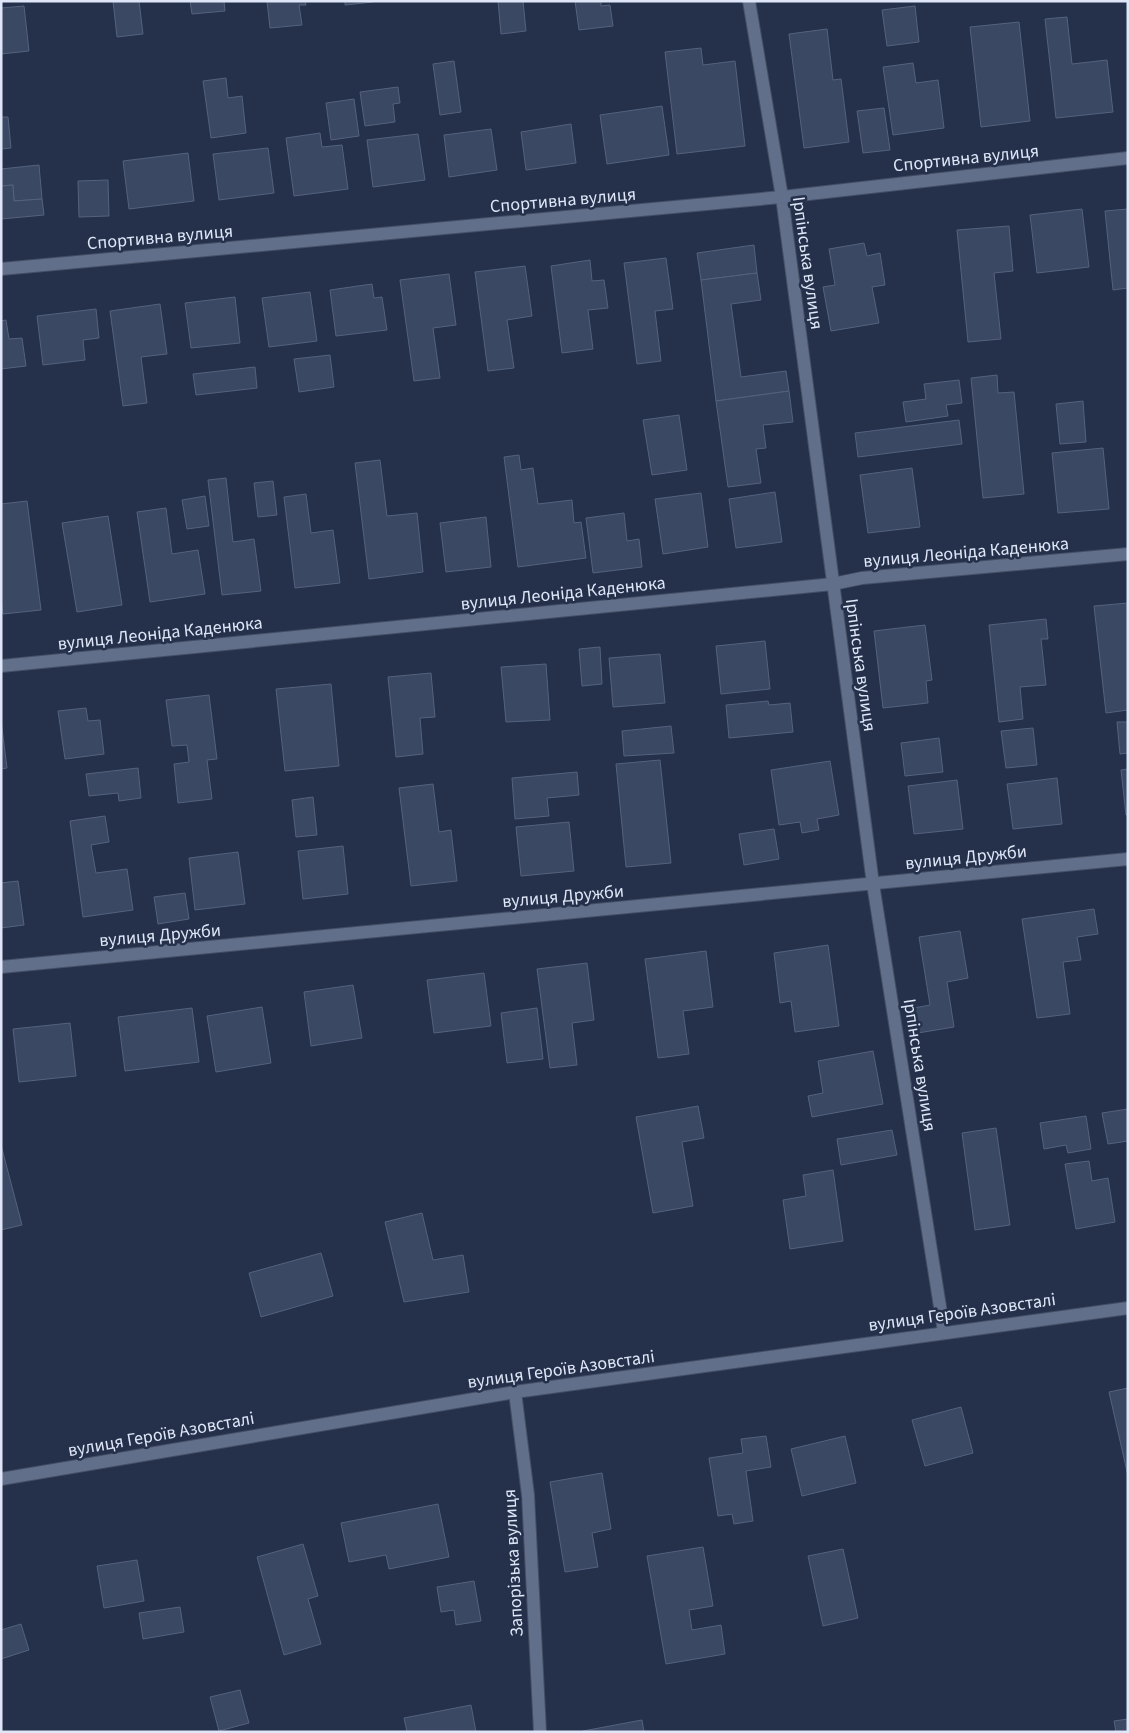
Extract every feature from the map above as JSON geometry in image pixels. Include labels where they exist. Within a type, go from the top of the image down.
[{"type":"street","name":"Ірпінська вулиця","points":[[749,1],[782,197],[873,884],[944,1332]]},
{"type":"street","name":"Спортивна вулиця","points":[[1,269],[782,197],[1128,158]]},
{"type":"street","name":"вулиця Леоніда Каденюка","points":[[1,666],[832,584],[862,578],[1128,554]]},
{"type":"street","name":"вулиця Дружби","points":[[1,967],[1128,859]]},
{"type":"street","name":"вулиця Героїв Азовсталі","points":[[1,1479],[516,1392],[1128,1308]]},
{"type":"street","name":"Запорізька вулиця","points":[[516,1392],[528,1494],[540,1732]]},
{"type":"building","points":[[113,1],[139,1],[143,34],[117,37]]},
{"type":"building","points":[[190,1],[224,1],[225,11],[192,14]]},
{"type":"building","points":[[267,1],[305,1],[306,5],[299,5],[302,25],[270,28]]},
{"type":"building","points":[[345,1],[372,1],[373,2],[345,5]]},
{"type":"building","points":[[498,1],[523,1],[526,31],[501,34]]},
{"type":"building","points":[[575,1],[601,1],[601,6],[610,5],[613,26],[579,30]]},
{"type":"building","points":[[24,6],[29,51],[1,54],[1,8]]},
{"type":"building","points":[[915,6],[919,42],[887,46],[882,10]]},
{"type":"building","points":[[1067,17],[1072,64],[1107,60],[1113,112],[1056,118],[1045,19]]},
{"type":"building","points":[[1019,22],[1030,121],[981,127],[970,27]]},
{"type":"building","points":[[827,29],[833,80],[841,79],[849,142],[804,148],[789,34]]},
{"type":"building","points":[[701,48],[703,65],[735,61],[745,146],[677,154],[665,52]]},
{"type":"building","points":[[454,61],[461,112],[440,115],[433,64]]},
{"type":"building","points":[[913,63],[916,83],[938,80],[944,128],[893,135],[883,67]]},
{"type":"building","points":[[226,78],[228,98],[242,96],[246,133],[211,138],[203,81]]},
{"type":"building","points":[[398,87],[400,103],[393,104],[395,122],[365,126],[360,92]]},
{"type":"building","points":[[354,99],[359,136],[331,140],[326,103]]},
{"type":"building","points":[[662,106],[669,155],[607,164],[600,115]]},
{"type":"building","points":[[884,108],[890,150],[863,153],[857,111]]},
{"type":"building","points":[[1,117],[8,117],[11,148],[1,149]]},
{"type":"building","points":[[571,124],[576,163],[526,170],[521,132]]},
{"type":"building","points":[[491,129],[497,170],[449,177],[444,135]]},
{"type":"building","points":[[320,133],[322,147],[342,145],[348,189],[294,196],[286,138]]},
{"type":"building","points":[[418,134],[425,180],[373,187],[367,140]]},
{"type":"building","points":[[268,148],[274,193],[219,200],[213,154]]},
{"type":"building","points":[[188,153],[194,201],[129,209],[123,161]]},
{"type":"building","points":[[39,165],[42,199],[14,201],[13,185],[1,186],[1,169]]},
{"type":"building","points":[[108,180],[109,216],[79,217],[78,181]]},
{"type":"building","points":[[13,185],[14,201],[42,199],[44,215],[1,219],[1,186]]},
{"type":"building","points":[[1082,209],[1089,267],[1037,273],[1030,215]]},
{"type":"building","points":[[1128,209],[1128,288],[1113,290],[1105,211]]},
{"type":"building","points":[[1009,226],[1013,271],[994,273],[1001,339],[968,342],[957,230]]},
{"type":"building","points":[[864,243],[867,256],[880,253],[885,285],[872,287],[879,323],[831,331],[823,287],[835,285],[829,249]]},
{"type":"building","points":[[754,245],[757,273],[701,280],[697,253]]},
{"type":"building","points":[[666,258],[673,309],[655,311],[661,361],[637,364],[624,263]]},
{"type":"building","points":[[590,260],[592,281],[604,280],[608,308],[588,310],[593,349],[562,353],[551,266]]},
{"type":"building","points":[[525,266],[532,316],[507,320],[514,368],[488,371],[475,272]]},
{"type":"building","points":[[757,273],[761,300],[731,304],[741,377],[786,371],[789,391],[716,401],[701,280]]},
{"type":"building","points":[[449,274],[456,325],[433,328],[440,378],[414,381],[400,280]]},
{"type":"building","points":[[372,284],[374,298],[382,297],[387,330],[336,336],[330,290]]},
{"type":"building","points":[[310,292],[317,341],[269,347],[262,298]]},
{"type":"building","points":[[235,297],[240,343],[191,348],[185,303]]},
{"type":"building","points":[[160,304],[167,354],[141,357],[147,403],[123,406],[110,311]]},
{"type":"building","points":[[96,309],[99,338],[83,340],[85,360],[43,365],[37,316]]},
{"type":"building","points":[[6,320],[9,339],[22,338],[26,366],[1,369],[1,321]]},
{"type":"building","points":[[330,355],[334,387],[299,392],[294,359]]},
{"type":"building","points":[[255,367],[257,388],[196,395],[193,374]]},
{"type":"building","points":[[997,375],[998,393],[1014,392],[1024,494],[983,498],[971,378]]},
{"type":"building","points":[[959,380],[962,403],[946,405],[948,416],[906,422],[903,402],[926,399],[924,384]]},
{"type":"building","points":[[789,391],[793,422],[763,425],[766,448],[756,449],[761,483],[728,487],[716,401]]},
{"type":"building","points":[[1083,401],[1086,442],[1060,444],[1056,404]]},
{"type":"building","points":[[679,415],[687,470],[652,475],[643,420]]},
{"type":"building","points":[[959,420],[962,444],[858,457],[855,433]]},
{"type":"building","points":[[1103,448],[1109,509],[1058,513],[1052,453]]},
{"type":"building","points":[[519,455],[521,470],[533,468],[538,504],[572,500],[574,523],[581,522],[586,558],[518,567],[504,457]]},
{"type":"building","points":[[380,460],[387,516],[417,513],[423,572],[369,579],[355,463]]},
{"type":"building","points":[[912,468],[920,527],[868,533],[860,475]]},
{"type":"building","points":[[226,478],[233,542],[254,539],[261,591],[222,595],[208,480]]},
{"type":"building","points":[[273,481],[277,515],[258,517],[254,483]]},
{"type":"building","points":[[775,492],[782,542],[736,548],[729,499]]},
{"type":"building","points":[[701,493],[708,547],[663,554],[655,499]]},
{"type":"building","points":[[306,494],[311,533],[333,530],[340,583],[295,588],[284,497]]},
{"type":"building","points":[[205,496],[209,526],[187,529],[182,500]]},
{"type":"building","points":[[27,501],[41,610],[3,614],[1,599],[1,504]]},
{"type":"building","points":[[166,508],[172,554],[198,550],[205,594],[150,602],[137,512]]},
{"type":"building","points":[[624,513],[627,541],[639,539],[642,567],[593,573],[586,518]]},
{"type":"building","points":[[108,516],[122,605],[77,612],[62,523]]},
{"type":"building","points":[[486,517],[491,567],[446,572],[440,523]]},
{"type":"building","points":[[1128,603],[1128,710],[1106,713],[1094,606]]},
{"type":"building","points":[[1046,619],[1048,639],[1041,639],[1046,685],[1020,687],[1023,719],[999,722],[989,625]]},
{"type":"building","points":[[925,625],[932,680],[926,681],[928,703],[883,708],[874,631]]},
{"type":"building","points":[[765,641],[770,689],[721,694],[716,646]]},
{"type":"building","points":[[600,647],[602,684],[582,686],[579,649]]},
{"type":"building","points":[[660,654],[665,703],[613,707],[609,658]]},
{"type":"building","points":[[546,664],[550,720],[506,722],[501,667]]},
{"type":"building","points":[[431,673],[435,717],[420,718],[423,754],[396,757],[388,677]]},
{"type":"building","points":[[331,684],[339,766],[285,771],[276,689]]},
{"type":"building","points":[[209,695],[217,759],[207,760],[212,799],[178,803],[174,764],[189,762],[187,745],[172,746],[166,700]]},
{"type":"building","points":[[768,701],[769,705],[790,703],[793,732],[729,738],[726,705]]},
{"type":"building","points":[[86,708],[88,721],[100,720],[104,754],[65,759],[58,711]]},
{"type":"building","points":[[1,720],[7,768],[1,769]]},
{"type":"building","points":[[1117,722],[1128,722],[1128,753],[1120,754]]},
{"type":"building","points":[[671,726],[674,753],[624,756],[622,731]]},
{"type":"building","points":[[1033,728],[1037,765],[1006,768],[1001,731]]},
{"type":"building","points":[[939,738],[943,772],[905,776],[901,743]]},
{"type":"building","points":[[660,760],[671,863],[626,867],[616,764]]},
{"type":"building","points":[[830,761],[839,815],[817,819],[819,830],[802,833],[800,822],[779,825],[771,770]]},
{"type":"building","points":[[138,768],[141,798],[119,801],[118,793],[89,796],[86,774]]},
{"type":"building","points":[[1128,769],[1128,815],[1126,815],[1121,770]]},
{"type":"building","points":[[577,772],[579,795],[547,798],[549,816],[515,819],[512,778]]},
{"type":"building","points":[[1057,778],[1062,824],[1013,829],[1007,784]]},
{"type":"building","points":[[957,780],[963,829],[914,834],[908,786]]},
{"type":"building","points":[[433,784],[439,832],[451,830],[457,881],[411,886],[399,788]]},
{"type":"building","points":[[313,797],[317,835],[296,837],[292,800]]},
{"type":"building","points":[[105,816],[109,842],[91,845],[96,873],[127,869],[133,910],[83,917],[70,821]]},
{"type":"building","points":[[569,822],[574,871],[521,876],[516,827]]},
{"type":"building","points":[[774,829],[779,859],[744,865],[739,834]]},
{"type":"building","points":[[343,846],[348,894],[303,899],[298,851]]},
{"type":"building","points":[[238,852],[245,904],[195,910],[189,858]]},
{"type":"building","points":[[18,881],[24,925],[1,928],[1,883]]},
{"type":"building","points":[[185,893],[189,919],[158,924],[154,897]]},
{"type":"building","points":[[1094,909],[1098,934],[1077,937],[1081,960],[1063,962],[1070,1014],[1037,1018],[1022,919]]},
{"type":"building","points":[[960,931],[968,978],[947,982],[954,1027],[918,1033],[914,1008],[930,1005],[919,937]]},
{"type":"building","points":[[828,945],[839,1026],[795,1032],[791,1001],[780,1003],[774,953]]},
{"type":"building","points":[[706,951],[713,1007],[683,1011],[689,1054],[658,1058],[645,959]]},
{"type":"building","points":[[587,963],[594,1020],[572,1023],[577,1065],[550,1068],[537,969]]},
{"type":"building","points":[[484,973],[491,1026],[434,1033],[427,980]]},
{"type":"building","points":[[353,985],[362,1038],[311,1046],[304,992]]},
{"type":"building","points":[[262,1007],[271,1063],[216,1072],[207,1016]]},
{"type":"building","points":[[192,1008],[199,1062],[125,1071],[118,1017]]},
{"type":"building","points":[[537,1008],[543,1059],[507,1063],[501,1013]]},
{"type":"building","points":[[70,1023],[76,1076],[19,1082],[13,1029]]},
{"type":"building","points":[[873,1051],[883,1104],[812,1117],[808,1096],[823,1093],[818,1061]]},
{"type":"building","points":[[698,1106],[704,1138],[682,1142],[693,1206],[653,1213],[636,1117]]},
{"type":"building","points":[[1128,1109],[1128,1141],[1108,1144],[1102,1113]]},
{"type":"building","points":[[1086,1116],[1091,1149],[1068,1153],[1066,1145],[1044,1149],[1040,1123]]},
{"type":"building","points":[[996,1128],[1010,1225],[975,1230],[962,1133]]},
{"type":"building","points":[[892,1130],[897,1155],[841,1165],[837,1139]]},
{"type":"building","points":[[1,1145],[22,1225],[1,1230]]},
{"type":"building","points":[[1089,1161],[1092,1181],[1108,1178],[1115,1222],[1076,1229],[1065,1164]]},
{"type":"building","points":[[833,1170],[843,1241],[790,1249],[783,1200],[806,1196],[803,1175]]},
{"type":"building","points":[[422,1213],[433,1260],[463,1255],[469,1292],[404,1302],[385,1222]]},
{"type":"building","points":[[321,1253],[333,1296],[261,1317],[249,1273]]},
{"type":"building","points":[[1128,1388],[1128,1476],[1109,1392]]},
{"type":"building","points":[[961,1407],[973,1453],[925,1466],[912,1420]]},
{"type":"building","points":[[766,1436],[771,1467],[746,1471],[753,1521],[734,1524],[732,1514],[718,1516],[709,1458],[743,1453],[741,1439]]},
{"type":"building","points":[[845,1436],[856,1483],[802,1496],[791,1449]]},
{"type":"building","points":[[602,1473],[611,1529],[592,1533],[598,1567],[565,1572],[550,1482]]},
{"type":"building","points":[[438,1504],[449,1557],[389,1569],[386,1555],[349,1562],[341,1523]]},
{"type":"building","points":[[303,1544],[318,1596],[308,1599],[321,1644],[284,1655],[257,1557]]},
{"type":"building","points":[[703,1547],[713,1606],[689,1610],[692,1630],[721,1625],[725,1654],[666,1664],[647,1556]]},
{"type":"building","points":[[843,1549],[858,1618],[823,1626],[808,1556]]},
{"type":"building","points":[[137,1560],[144,1601],[104,1608],[97,1566]]},
{"type":"building","points":[[474,1581],[481,1621],[456,1625],[454,1610],[441,1612],[437,1587]]},
{"type":"building","points":[[180,1607],[184,1632],[143,1639],[139,1613]]},
{"type":"building","points":[[21,1624],[29,1650],[1,1659],[1,1630]]},
{"type":"building","points":[[240,1690],[249,1723],[219,1731],[210,1697]]},
{"type":"building","points":[[471,1705],[476,1732],[407,1732],[404,1718]]},
{"type":"building","points":[[1128,1719],[1128,1732],[1116,1732],[1114,1721]]},
{"type":"building","points":[[642,1720],[644,1732],[583,1732],[583,1731]]}]
